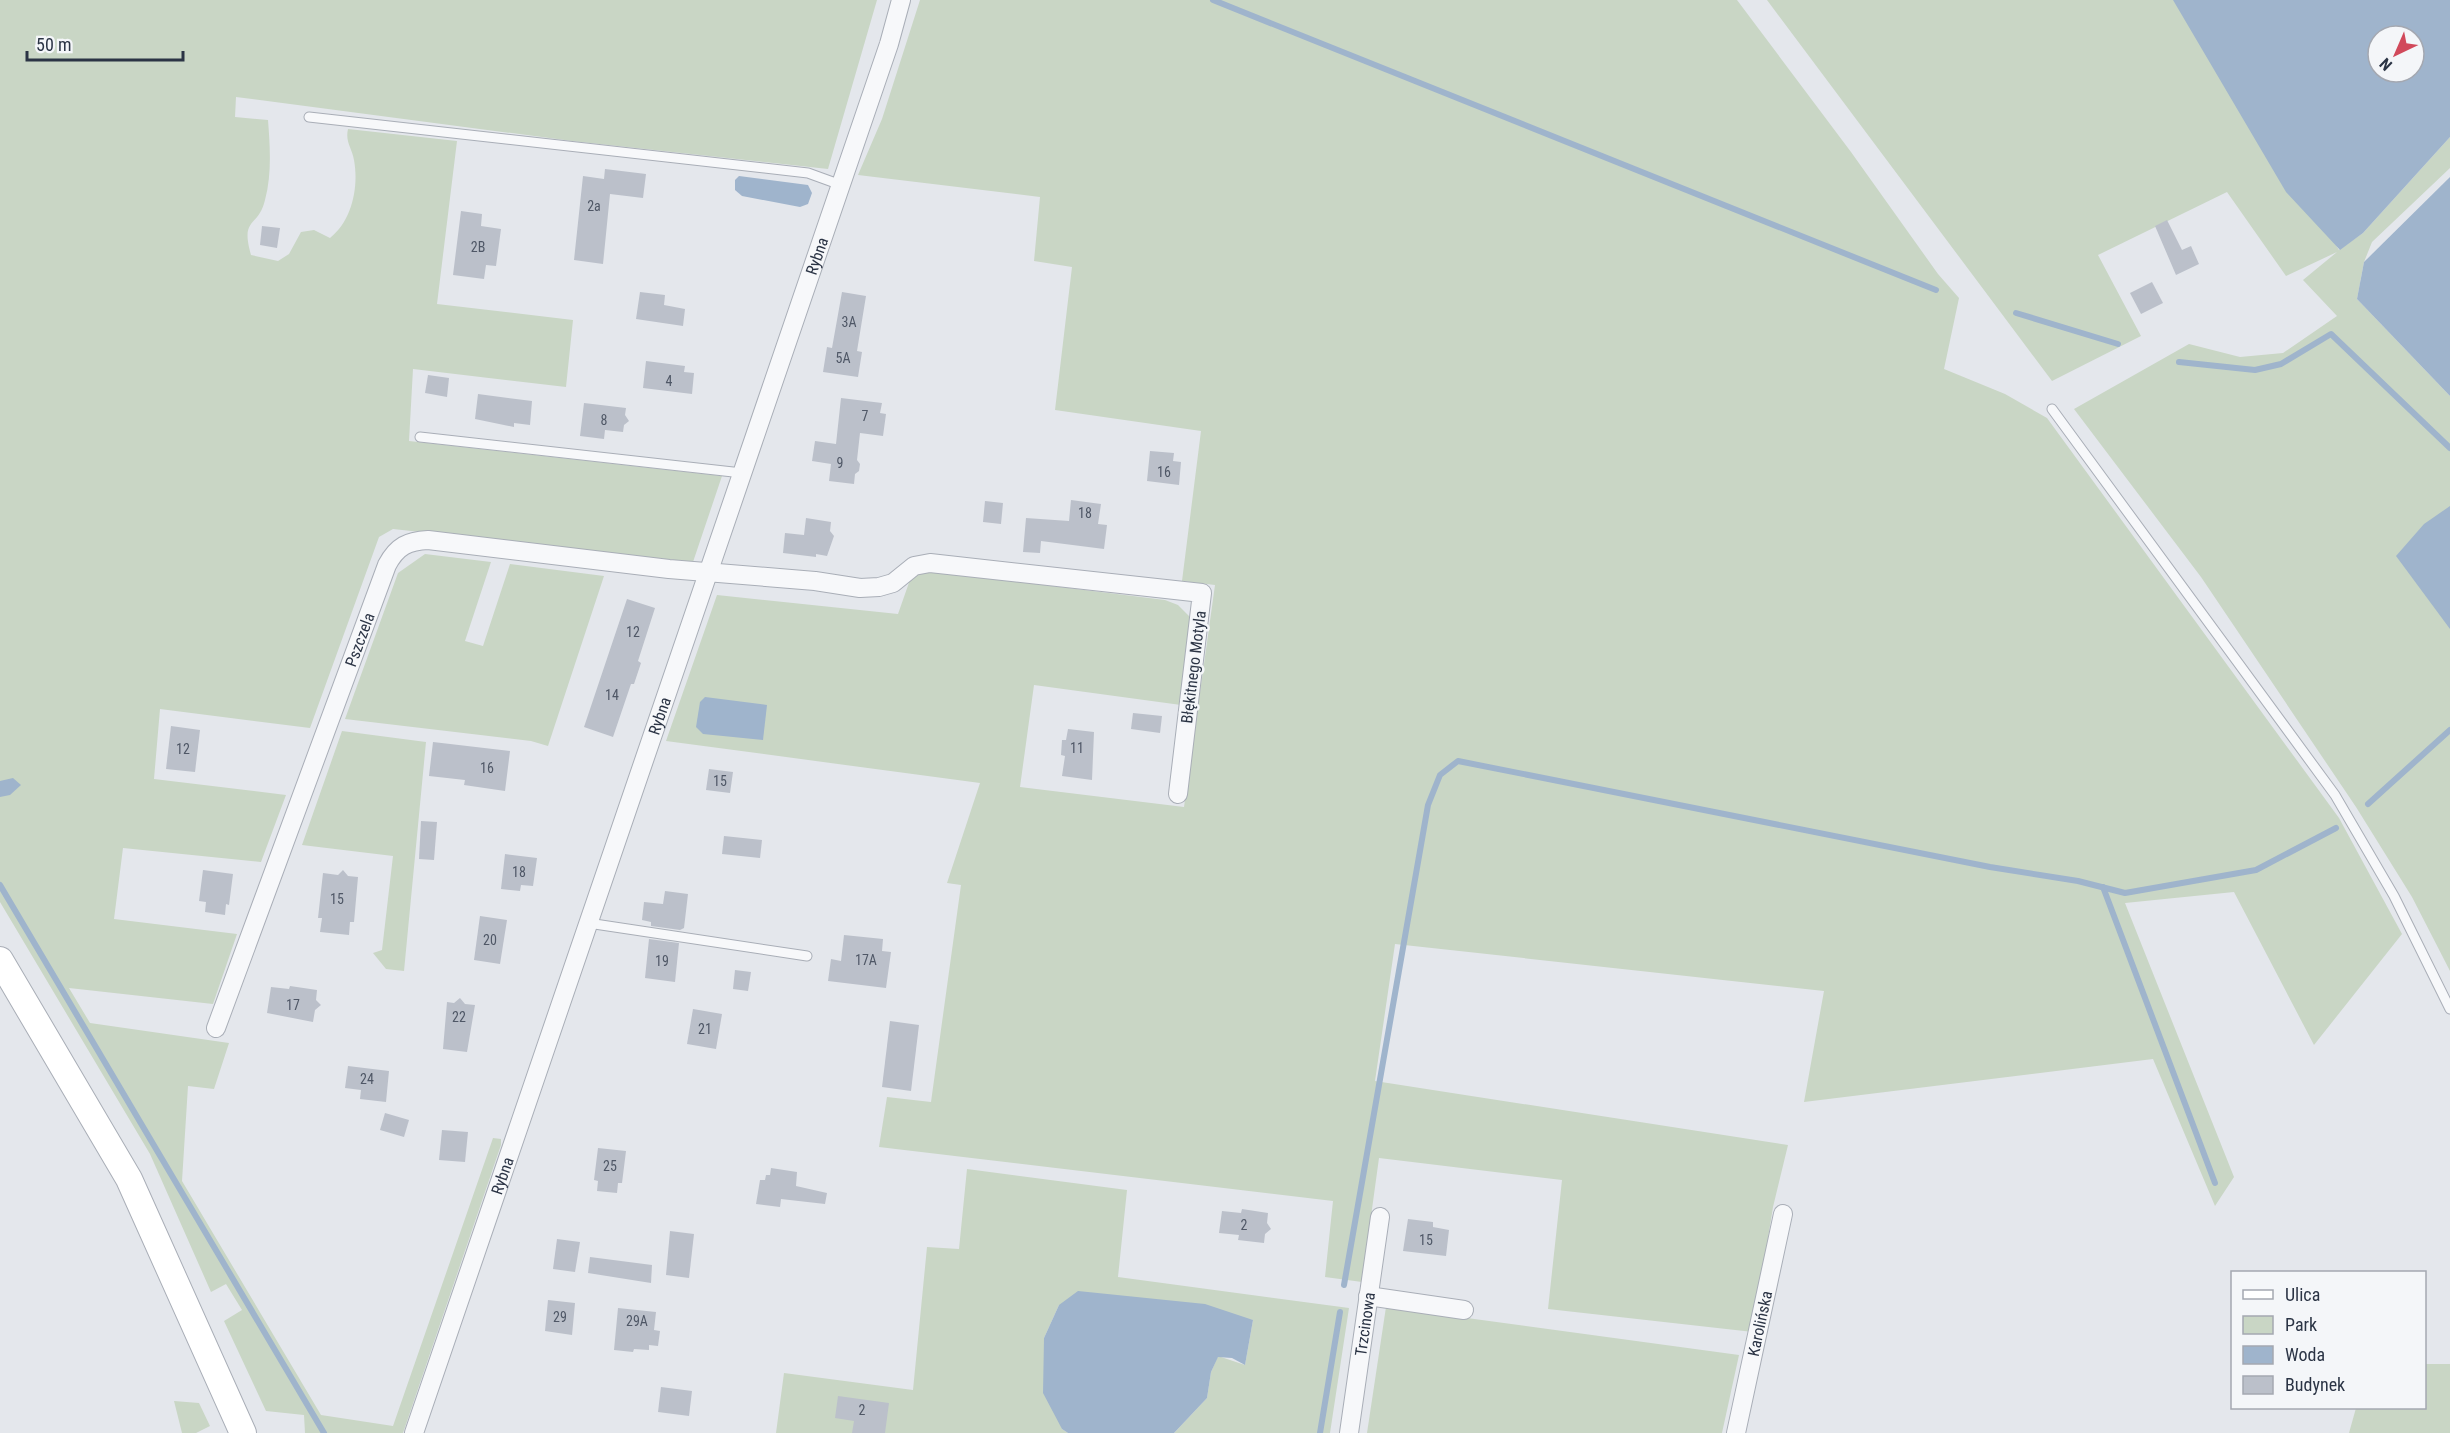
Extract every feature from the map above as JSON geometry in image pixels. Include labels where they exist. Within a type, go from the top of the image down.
[{"type":"street","name":"Rybna","points":[[414,1433],[889,44],[901,0]]},
{"type":"street","name":"Pszczela","points":[[216,1028],[387,565],[399,547],[412,541],[428,540],[708,573],[805,580],[860,588],[879,587],[893,583],[914,566],[930,562],[1041,575]]},
{"type":"street","name":"Błękitnego Motyla","points":[[1041,575],[1202,593],[1178,794]]},
{"type":"street","points":[[0,960],[129,1179],[243,1432]]},
{"type":"street","name":"Karolińska","points":[[1736,1433],[1783,1214]]},
{"type":"street","name":"Trzcinowa","points":[[1349,1433],[1380,1217]]},
{"type":"street","points":[[1368,1296],[1464,1310]]},
{"type":"lane","points":[[309,117],[808,173],[841,184]]},
{"type":"lane","points":[[2052,409],[2335,795],[2394,896],[2450,1009]]},
{"type":"lane","points":[[420,437],[742,473]]},
{"type":"lane","points":[[588,923],[807,956]]},
{"type":"green space","points":[[0,0],[877,0],[828,169],[572,141],[236,97],[235,117],[268,120],[269,180],[262,209],[249,228],[248,243],[251,255],[278,261],[289,254],[301,232],[314,230],[330,238],[338,231],[349,213],[354,192],[355,170],[347,138],[348,129],[457,141],[437,304],[573,320],[566,387],[413,369],[409,441],[722,476],[693,562],[393,529],[379,537],[310,728],[160,709],[154,779],[286,795],[261,862],[123,848],[114,919],[237,934],[213,1004],[69,988],[90,1023],[229,1043],[214,1089],[188,1086],[182,1181],[321,1415],[393,1426],[493,1138],[501,1139],[501,1145],[403,1433],[305,1433],[304,1415],[266,1411],[224,1321],[242,1310],[226,1284],[211,1292],[150,1154],[0,902]]},
{"type":"green space","points":[[920,0],[1737,0],[1851,152],[1938,274],[1959,298],[1944,369],[2005,394],[2047,418],[2339,818],[2402,934],[2314,1045],[2234,892],[2125,903],[2234,1177],[2215,1206],[2153,1059],[1804,1102],[1824,991],[1395,944],[1375,1081],[1788,1145],[1773,1207],[1753,1332],[1548,1309],[1562,1180],[1379,1158],[1362,1282],[1325,1277],[1333,1201],[879,1147],[887,1097],[931,1102],[961,885],[947,883],[980,783],[666,741],[717,595],[898,614],[911,577],[923,570],[1165,600],[1178,605],[1192,619],[1181,705],[1034,685],[1020,787],[1184,807],[1215,585],[1182,581],[1201,431],[1055,410],[1072,267],[1034,261],[1040,197],[858,175],[882,119]]},
{"type":"green space","points":[[1767,0],[2180,0],[2339,250],[2363,233],[2450,137],[2450,168],[2372,242],[2364,262],[2357,299],[2450,396],[2450,971],[2412,897],[2356,807],[2201,577],[2074,409],[2189,344],[2240,357],[2283,353],[2337,316],[2303,280],[2337,252],[2286,276],[2227,192],[2098,255],[2141,336],[2052,381]]},
{"type":"green space","points":[[425,554],[491,562],[465,641],[483,646],[510,564],[604,576],[548,746],[531,741],[345,719],[398,573]]},
{"type":"green space","points":[[342,731],[426,742],[404,971],[386,969],[373,953],[382,950],[393,856],[302,845]]},
{"type":"green space","points":[[967,1169],[1127,1190],[1118,1277],[1349,1308],[1330,1433],[1174,1433],[1207,1398],[1211,1372],[1218,1356],[1245,1365],[1253,1320],[1059,1305],[1044,1338],[1062,1429],[1068,1433],[776,1433],[784,1373],[913,1390],[927,1247],[959,1249]]},
{"type":"green space","points":[[1386,1307],[1739,1355],[1722,1433],[1367,1433]]},
{"type":"green space","points":[[2426,1364],[2450,1364],[2450,1433],[2349,1433],[2356,1409],[2426,1409]]},
{"type":"green space","points":[[174,1401],[199,1403],[210,1426],[196,1433],[182,1433]]},
{"type":"water","points":[[2173,0],[2450,0],[2450,137],[2363,233],[2340,250],[2286,192]]},
{"type":"water","points":[[739,176],[808,185],[812,193],[808,204],[800,207],[742,196],[735,190],[735,180]]},
{"type":"water","points":[[2450,177],[2450,396],[2357,299],[2364,262]]},
{"type":"water","points":[[2450,506],[2450,629],[2396,556],[2424,524]]},
{"type":"water","points":[[705,697],[767,705],[763,740],[703,734],[696,727],[700,702]]},
{"type":"water","points":[[13,778],[21,785],[10,795],[0,797],[0,781]]},
{"type":"water","points":[[1078,1291],[1205,1304],[1253,1320],[1245,1365],[1232,1358],[1218,1357],[1211,1372],[1207,1398],[1174,1433],[1068,1433],[1062,1429],[1043,1393],[1044,1338],[1059,1305]]},
{"type":"building","points":[[605,169],[646,174],[643,198],[610,194],[603,264],[574,260],[583,176],[604,179]]},
{"type":"building","points":[[461,211],[482,214],[481,226],[501,229],[496,266],[486,265],[484,279],[453,275]]},
{"type":"building","points":[[2167,220],[2182,250],[2191,246],[2199,264],[2176,275],[2155,226]]},
{"type":"building","points":[[262,226],[280,228],[277,248],[260,245]]},
{"type":"building","points":[[2152,282],[2163,303],[2141,314],[2130,293]]},
{"type":"building","points":[[640,292],[665,295],[664,305],[685,309],[683,326],[636,319]]},
{"type":"building","points":[[842,292],[866,296],[857,351],[862,352],[858,377],[823,372],[827,347],[832,348]]},
{"type":"building","points":[[646,361],[685,366],[684,372],[694,373],[692,394],[643,388]]},
{"type":"building","points":[[428,375],[449,378],[447,397],[425,393]]},
{"type":"building","points":[[478,394],[532,401],[530,425],[514,423],[514,427],[475,419]]},
{"type":"building","points":[[841,398],[882,403],[880,413],[886,414],[883,436],[860,433],[857,460],[860,464],[859,471],[855,474],[854,484],[829,481],[831,464],[812,461],[815,441],[836,444]]},
{"type":"building","points":[[584,403],[626,408],[625,415],[629,421],[624,425],[623,432],[605,430],[604,439],[580,436]]},
{"type":"building","points":[[1150,451],[1174,453],[1173,461],[1181,462],[1179,485],[1147,481]]},
{"type":"building","points":[[1071,500],[1101,504],[1098,524],[1107,525],[1104,549],[1041,541],[1040,553],[1023,552],[1026,518],[1069,521]]},
{"type":"building","points":[[985,501],[1003,503],[1001,524],[983,522]]},
{"type":"building","points":[[806,518],[831,522],[830,531],[834,536],[827,556],[783,553],[785,533],[804,535]]},
{"type":"building","points":[[627,599],[655,608],[638,661],[641,663],[634,684],[631,684],[613,737],[584,727]]},
{"type":"building","points":[[1133,713],[1162,716],[1160,733],[1131,729]]},
{"type":"building","points":[[171,726],[200,730],[195,772],[166,769]]},
{"type":"building","points":[[1068,729],[1094,732],[1092,780],[1062,776],[1065,756],[1061,755],[1062,740],[1066,740]]},
{"type":"building","points":[[433,742],[510,751],[505,791],[464,785],[465,780],[429,776]]},
{"type":"building","points":[[709,769],[733,772],[730,793],[706,790]]},
{"type":"building","points":[[421,821],[437,822],[434,860],[419,859]]},
{"type":"building","points":[[724,836],[762,840],[760,858],[722,854]]},
{"type":"building","points":[[505,854],[537,858],[533,886],[521,885],[520,891],[501,889]]},
{"type":"building","points":[[203,870],[233,874],[229,905],[226,904],[225,915],[205,912],[206,902],[199,901]]},
{"type":"building","points":[[343,870],[348,876],[358,877],[354,922],[350,922],[349,935],[320,932],[322,918],[318,918],[323,873],[338,875]]},
{"type":"building","points":[[665,891],[688,894],[684,928],[680,930],[651,926],[651,922],[642,920],[644,902],[663,904]]},
{"type":"building","points":[[480,916],[507,920],[500,964],[474,960]]},
{"type":"building","points":[[844,935],[883,939],[882,951],[891,952],[886,988],[828,981],[831,959],[841,961]]},
{"type":"building","points":[[649,939],[679,943],[675,982],[645,978]]},
{"type":"building","points":[[735,970],[751,972],[748,991],[733,989]]},
{"type":"building","points":[[290,986],[317,990],[316,1000],[321,1005],[315,1010],[313,1022],[267,1013],[271,987],[289,989]]},
{"type":"building","points":[[460,998],[465,1004],[475,1005],[467,1052],[443,1049],[447,1002],[454,1003]]},
{"type":"building","points":[[693,1009],[722,1014],[716,1049],[687,1044]]},
{"type":"building","points":[[890,1021],[919,1025],[911,1091],[882,1087]]},
{"type":"building","points":[[348,1066],[389,1071],[386,1102],[360,1099],[361,1090],[345,1088]]},
{"type":"building","points":[[385,1113],[409,1120],[404,1137],[380,1130]]},
{"type":"building","points":[[442,1130],[468,1132],[465,1162],[439,1160]]},
{"type":"building","points":[[598,1148],[626,1151],[622,1183],[618,1183],[617,1193],[597,1191],[598,1181],[594,1180]]},
{"type":"building","points":[[771,1168],[797,1172],[796,1186],[827,1193],[825,1204],[781,1199],[780,1207],[756,1204],[760,1180],[765,1180],[766,1175],[770,1175]]},
{"type":"building","points":[[1242,1209],[1268,1213],[1267,1223],[1271,1229],[1265,1234],[1264,1243],[1238,1240],[1239,1235],[1219,1233],[1222,1211],[1241,1213]]},
{"type":"building","points":[[1408,1219],[1433,1222],[1433,1227],[1449,1230],[1446,1256],[1403,1251]]},
{"type":"building","points":[[670,1231],[694,1234],[689,1278],[666,1275]]},
{"type":"building","points":[[557,1239],[580,1242],[575,1272],[553,1269]]},
{"type":"building","points":[[590,1257],[652,1265],[651,1283],[588,1273]]},
{"type":"building","points":[[548,1300],[575,1303],[572,1335],[545,1331]]},
{"type":"building","points":[[618,1308],[656,1312],[654,1330],[660,1331],[658,1346],[649,1345],[649,1350],[634,1349],[633,1352],[614,1350]]},
{"type":"building","points":[[661,1387],[692,1391],[689,1416],[658,1412]]},
{"type":"building","points":[[838,1396],[889,1403],[885,1433],[852,1433],[854,1421],[835,1418]]},
{"type":"waterway","points":[[1213,0],[1936,290]]},
{"type":"waterway","points":[[2016,313],[2118,344]]},
{"type":"waterway","points":[[2179,362],[2255,370],[2281,364],[2331,334],[2450,448]]},
{"type":"waterway","points":[[2368,804],[2450,730]]},
{"type":"waterway","points":[[1344,1285],[1428,805],[1440,775],[1458,761],[1990,867],[2078,881],[2125,893],[2256,870],[2336,828]]},
{"type":"waterway","points":[[0,885],[324,1433]]},
{"type":"waterway","points":[[2103,887],[2215,1183]]},
{"type":"waterway","points":[[1320,1433],[1340,1312]]}]
